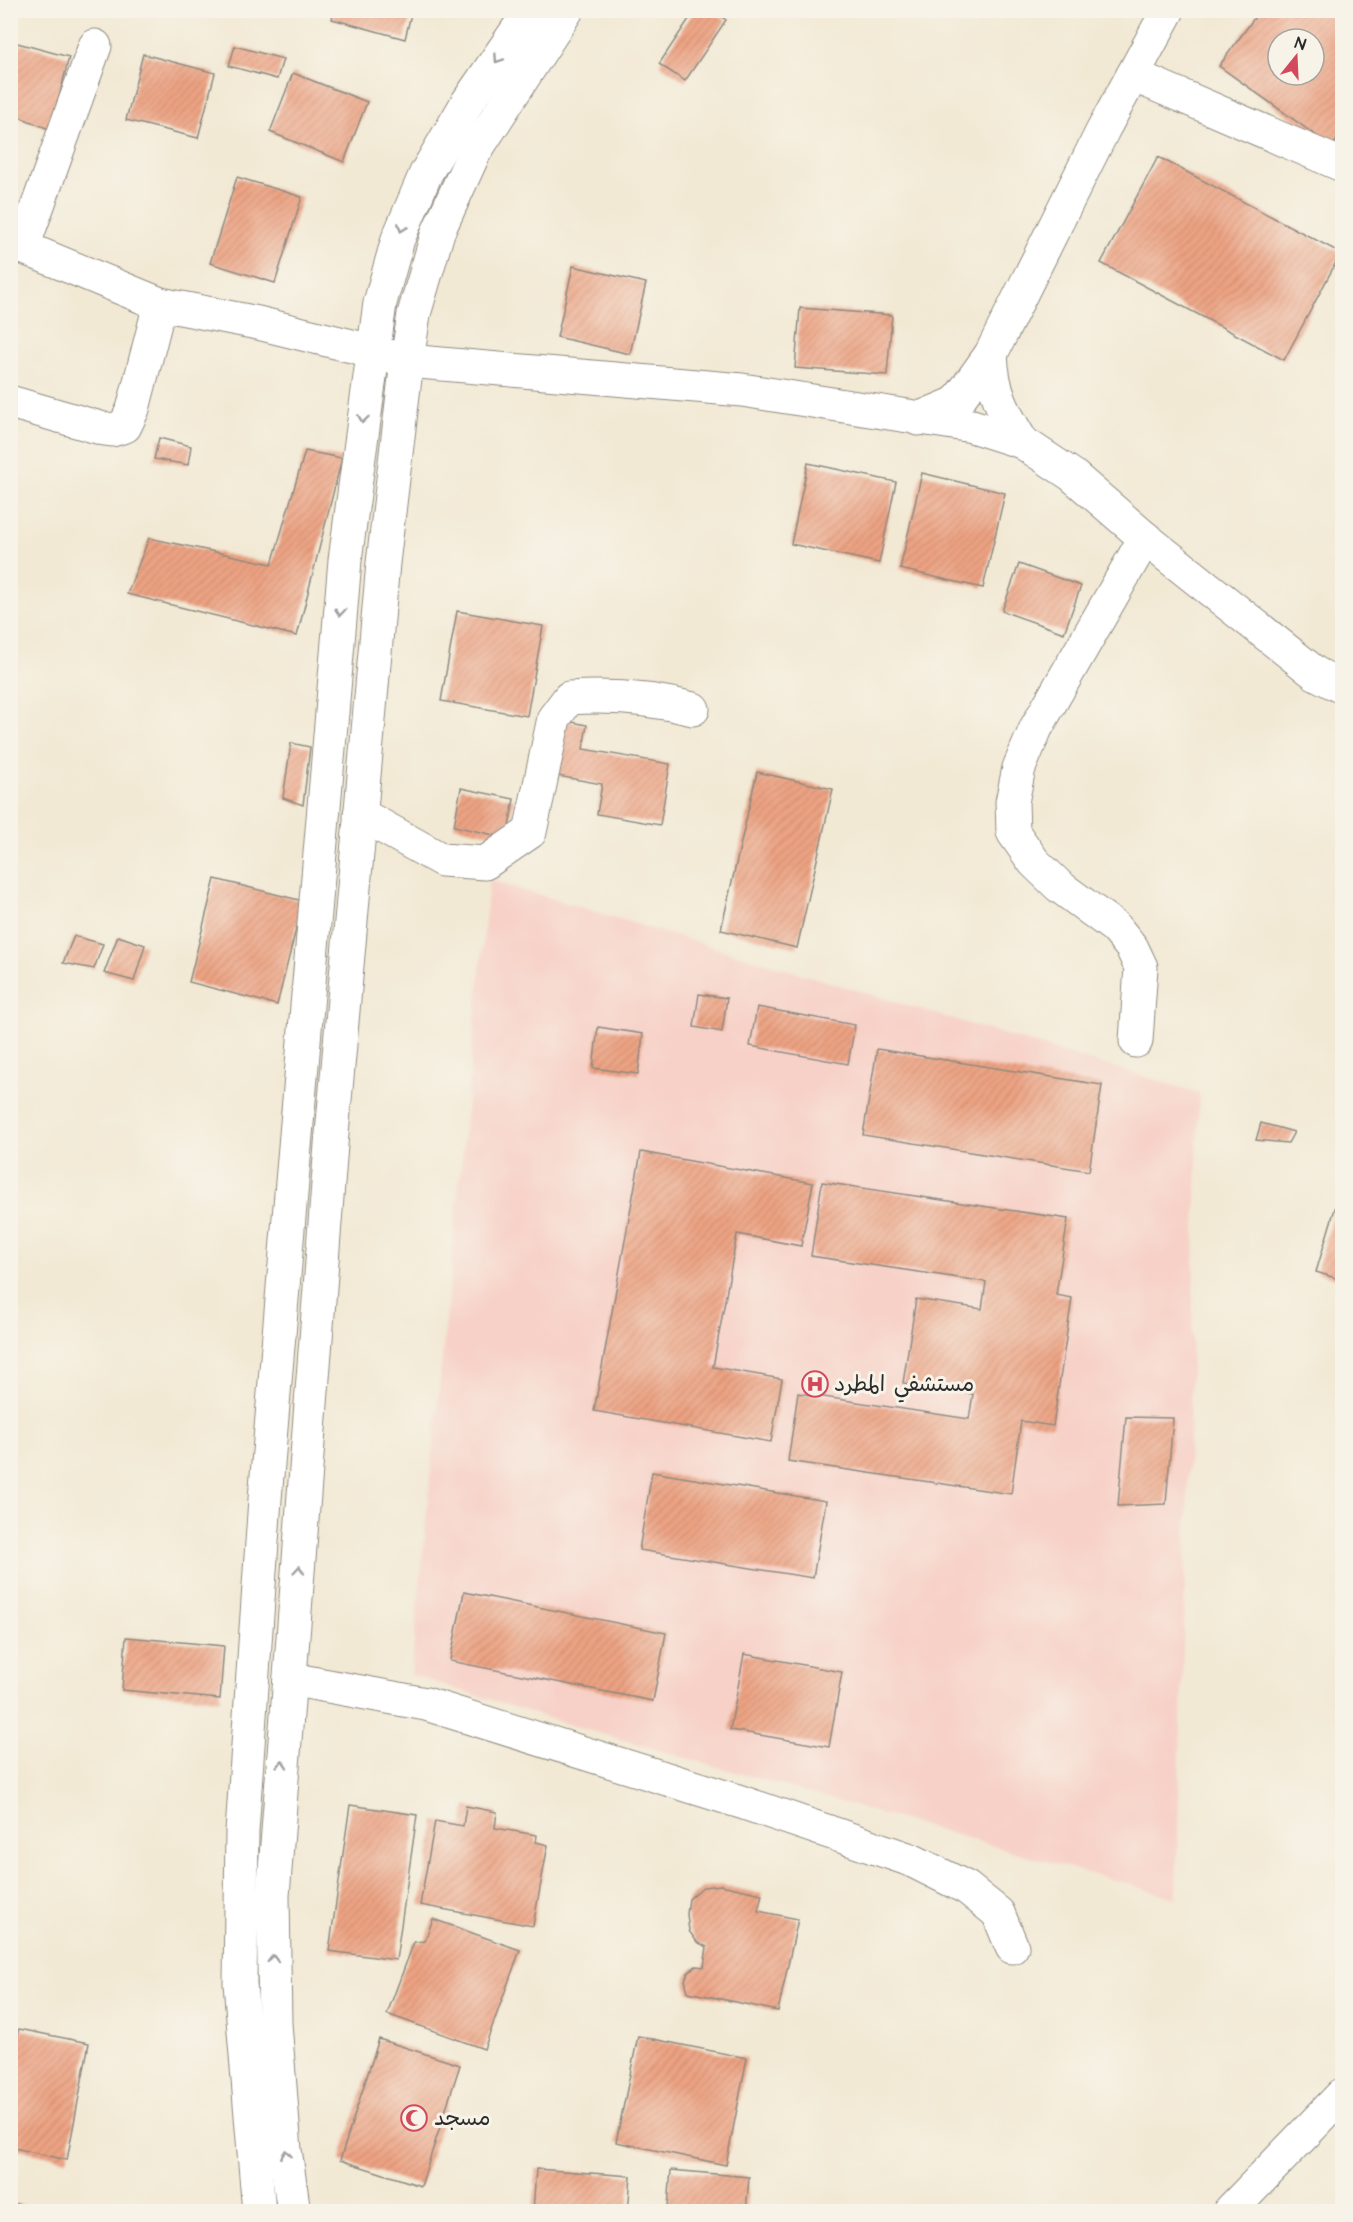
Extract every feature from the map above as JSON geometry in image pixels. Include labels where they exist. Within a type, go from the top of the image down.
[{"type":"street","points":[[259,2211],[243,2045],[239,1940],[243,1832],[262,1534],[344,571],[380,303],[409,210],[426,173],[467,103],[531,10]]},
{"type":"street","points":[[294,2211],[285,2150],[273,1980],[273,1896],[360,814],[383,563],[407,361],[414,314],[438,232],[474,153],[567,10]]},
{"type":"street","points":[[918,419],[956,403],[991,354],[1168,10]]},
{"type":"street","points":[[95,46],[17,245],[160,304],[258,323],[407,361],[742,390],[972,426],[1022,442],[1072,475],[1145,538],[1315,673],[1342,687]]},
{"type":"street","points":[[1133,75],[1342,165]]},
{"type":"street","points":[[10,402],[104,429],[112,430],[125,426],[133,409],[160,304]]},
{"type":"street","points":[[991,354],[993,383],[999,404],[1022,442]]},
{"type":"street","points":[[1136,1041],[1141,967],[1132,948],[1116,928],[1059,886],[1034,862],[1013,832],[1012,802],[1019,768],[1036,728],[1145,538]]},
{"type":"street","points":[[360,814],[442,860],[485,863],[530,832],[554,718],[569,698],[605,695],[660,700],[693,709]]},
{"type":"street","points":[[285,1279],[321,1281]]},
{"type":"street","points":[[290,1679],[426,1704],[741,1802],[911,1860],[967,1888],[998,1913],[1012,1947]]},
{"type":"street","points":[[1229,2211],[1342,2095]]},
{"type":"shaded area","name":"مستشفي المطرد","points":[[489,880],[1199,1093],[1176,1898],[574,1726],[411,1675]]},
{"type":"building","points":[[334,10],[412,10],[405,39],[332,19]]},
{"type":"building","points":[[695,10],[711,10],[726,20],[685,81],[659,64]]},
{"type":"building","points":[[1260,10],[1342,10],[1342,132],[1332,147],[1219,66]]},
{"type":"building","points":[[10,41],[69,57],[51,130],[10,113]]},
{"type":"building","points":[[235,46],[283,59],[277,79],[229,66]]},
{"type":"building","points":[[143,54],[215,73],[198,138],[126,120]]},
{"type":"building","points":[[293,73],[367,102],[344,162],[270,132]]},
{"type":"building","points":[[1158,157],[1341,253],[1284,360],[1101,263]]},
{"type":"building","points":[[237,177],[302,197],[275,283],[210,263]]},
{"type":"building","points":[[573,266],[646,283],[630,354],[557,337]]},
{"type":"building","points":[[800,308],[892,315],[887,375],[795,368]]},
{"type":"building","points":[[159,438],[191,446],[188,465],[154,459]]},
{"type":"building","points":[[305,451],[342,458],[297,636],[127,594],[149,538],[272,564]]},
{"type":"building","points":[[808,463],[896,482],[879,563],[791,544]]},
{"type":"building","points":[[922,473],[1005,493],[983,588],[900,569]]},
{"type":"building","points":[[1019,564],[1081,586],[1064,633],[1002,611]]},
{"type":"building","points":[[457,611],[543,626],[527,716],[441,701]]},
{"type":"building","points":[[562,720],[587,725],[583,749],[670,764],[660,825],[597,814],[602,784],[552,775]]},
{"type":"building","points":[[291,743],[310,747],[303,805],[283,798]]},
{"type":"building","points":[[757,772],[833,789],[797,948],[721,930]]},
{"type":"building","points":[[461,788],[514,799],[507,838],[454,826]]},
{"type":"building","points":[[215,879],[303,901],[277,1005],[189,982]]},
{"type":"building","points":[[74,936],[103,944],[94,969],[63,963]]},
{"type":"building","points":[[118,936],[145,945],[134,981],[104,973]]},
{"type":"building","points":[[699,994],[727,998],[722,1032],[694,1027]]},
{"type":"building","points":[[757,1007],[855,1025],[848,1064],[750,1046]]},
{"type":"building","points":[[598,1027],[643,1034],[638,1074],[593,1068]]},
{"type":"building","points":[[877,1049],[1102,1085],[1089,1171],[863,1135]]},
{"type":"building","points":[[1261,1123],[1294,1132],[1288,1143],[1256,1140]]},
{"type":"building","points":[[641,1152],[813,1183],[801,1246],[737,1234],[713,1367],[782,1379],[771,1442],[594,1411]]},
{"type":"building","points":[[822,1182],[1068,1219],[1056,1295],[1072,1298],[1053,1426],[1021,1421],[1011,1494],[788,1461],[798,1393],[969,1419],[973,1394],[903,1383],[916,1299],[982,1309],[986,1282],[811,1256]]},
{"type":"building","points":[[1342,1185],[1342,1280],[1316,1272]]},
{"type":"building","points":[[1126,1417],[1173,1418],[1166,1504],[1118,1506]]},
{"type":"building","points":[[652,1472],[826,1501],[813,1578],[639,1550]]},
{"type":"building","points":[[464,1592],[666,1633],[653,1701],[450,1661]]},
{"type":"building","points":[[126,1637],[224,1646],[220,1699],[122,1690]]},
{"type":"building","points":[[744,1654],[842,1672],[829,1747],[730,1730]]},
{"type":"building","points":[[350,1805],[417,1815],[396,1960],[329,1951]]},
{"type":"building","points":[[466,1806],[497,1812],[495,1828],[537,1835],[536,1842],[548,1845],[533,1926],[420,1905],[435,1821],[463,1826]]},
{"type":"building","points":[[721,1885],[762,1894],[758,1911],[798,1919],[778,2011],[688,1992],[685,1980],[688,1973],[696,1966],[704,1967],[707,1947],[697,1942],[689,1931],[687,1914],[689,1899],[703,1887]]},
{"type":"building","points":[[433,1919],[520,1950],[484,2049],[387,2014],[414,1942],[425,1941]]},
{"type":"building","points":[[19,2029],[89,2043],[67,2160],[10,2147],[10,2058]]},
{"type":"building","points":[[638,2036],[747,2058],[726,2165],[616,2142]]},
{"type":"building","points":[[379,2039],[460,2065],[421,2186],[340,2160]]},
{"type":"building","points":[[536,2169],[631,2176],[628,2212],[533,2212]]},
{"type":"building","points":[[671,2170],[749,2177],[746,2212],[646,2212],[646,2205],[668,2207]]},
{"type":"building","points":[[10,2203],[45,2210],[45,2212],[10,2212]]},
{"type":"place","name":"مستشفي المطرد","points":[[815,1384]]},
{"type":"place","name":"مسجد","points":[[414,2118]]}]
